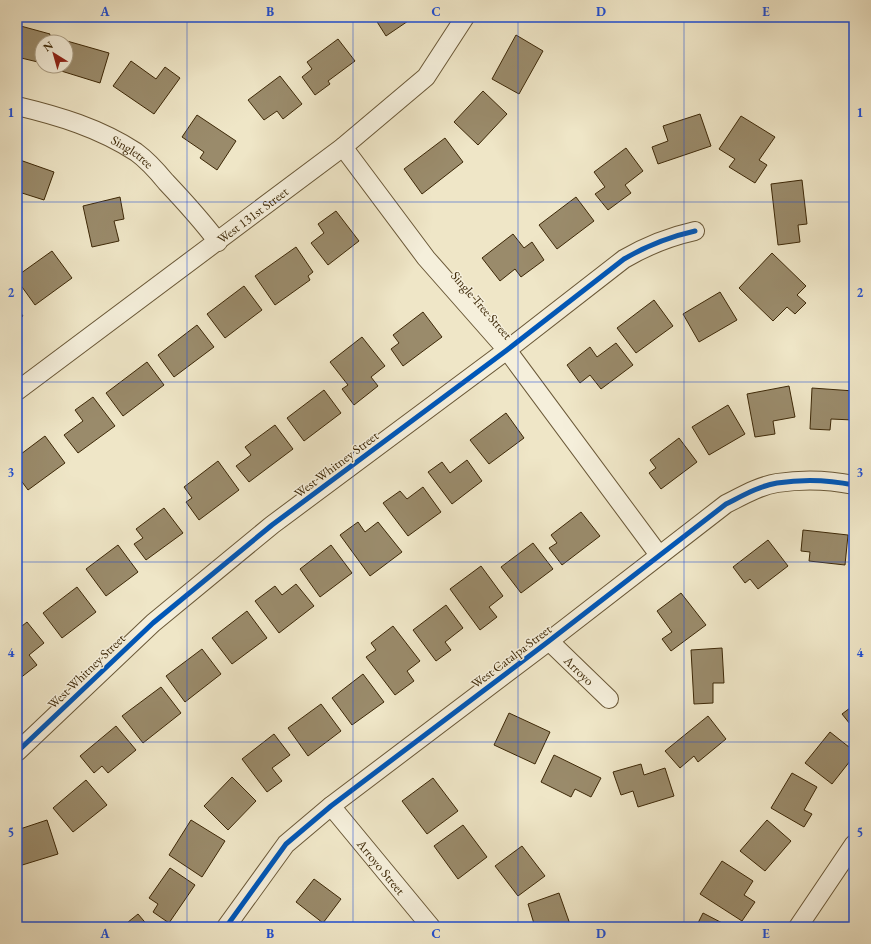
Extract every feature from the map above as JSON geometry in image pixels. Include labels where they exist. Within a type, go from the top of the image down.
[{"type":"street","name":"West 131st Street","points":[[17,391],[344,147],[426,77],[465,17]]},
{"type":"street","name":"Singletree","points":[[17,106],[50,114],[88,126],[136,152],[147,161],[197,215],[218,242]]},
{"type":"street","name":"Single Tree Street","points":[[344,147],[426,258],[506,350],[659,555]]},
{"type":"street","name":"West Whitney Street","points":[[17,752],[153,623],[266,530],[506,350],[624,259],[644,247],[672,236],[695,231]]},
{"type":"street","name":"West Catalpa Street","points":[[226,927],[286,844],[331,806],[549,641],[726,504],[746,493],[776,483],[814,480],[854,485]]},
{"type":"street","name":"Arroyo","points":[[549,641],[609,699]]},
{"type":"street","name":"Arroyo Street","points":[[331,806],[431,927]]},
{"type":"street","points":[[798,927],[854,844]]},
{"type":"building","points":[[374,17],[414,17],[386,36]]},
{"type":"building","points":[[17,25],[50,34],[34,34],[34,61],[17,57]]},
{"type":"building","points":[[516,35],[543,51],[519,94],[492,79]]},
{"type":"building","points":[[338,39],[355,61],[328,81],[330,84],[315,95],[302,77],[312,69],[307,62]]},
{"type":"building","points":[[74,43],[109,53],[100,83],[71,74],[74,74]]},
{"type":"building","points":[[131,61],[156,79],[165,67],[180,78],[154,114],[113,86]]},
{"type":"building","points":[[280,76],[302,104],[283,119],[277,111],[264,120],[248,100]]},
{"type":"building","points":[[483,91],[507,114],[478,145],[454,122]]},
{"type":"building","points":[[700,114],[711,146],[658,164],[652,147],[668,141],[663,126]]},
{"type":"building","points":[[197,115],[236,141],[217,170],[200,158],[204,152],[182,137]]},
{"type":"building","points":[[741,116],[775,137],[759,160],[767,165],[755,183],[729,167],[735,159],[719,149]]},
{"type":"building","points":[[445,138],[463,162],[422,194],[404,169]]},
{"type":"building","points":[[626,148],[643,171],[625,185],[631,193],[608,210],[595,194],[605,187],[594,172]]},
{"type":"building","points":[[17,159],[54,172],[44,200],[22,193],[19,201],[17,200]]},
{"type":"building","points":[[802,180],[807,224],[798,225],[800,242],[778,245],[771,184]]},
{"type":"building","points":[[120,197],[124,219],[114,221],[119,241],[92,247],[83,206]]},
{"type":"building","points":[[576,197],[594,221],[557,249],[539,225]]},
{"type":"building","points":[[336,211],[359,241],[328,265],[311,243],[324,233],[318,224]]},
{"type":"building","points":[[513,234],[524,248],[532,242],[544,260],[521,277],[515,269],[500,281],[482,258]]},
{"type":"building","points":[[296,247],[313,272],[308,276],[310,280],[275,305],[255,276]]},
{"type":"building","points":[[52,251],[72,278],[35,305],[17,280],[17,276]]},
{"type":"building","points":[[772,253],[806,286],[797,295],[806,303],[795,314],[787,307],[773,321],[739,288]]},
{"type":"building","points":[[244,286],[262,310],[225,338],[207,314]]},
{"type":"building","points":[[720,292],[737,320],[699,342],[683,314]]},
{"type":"building","points":[[654,300],[673,326],[636,353],[617,328]]},
{"type":"building","points":[[17,308],[23,316],[17,320]]},
{"type":"building","points":[[423,312],[442,337],[403,366],[391,349],[399,343],[393,335]]},
{"type":"building","points":[[197,325],[214,347],[174,377],[158,355]]},
{"type":"building","points":[[362,337],[385,366],[371,377],[378,386],[354,405],[342,389],[348,385],[330,362]]},
{"type":"building","points":[[616,343],[633,365],[601,389],[590,375],[580,383],[567,365],[590,347],[597,357]]},
{"type":"building","points":[[147,362],[164,385],[123,416],[106,393]]},
{"type":"building","points":[[789,386],[795,417],[773,421],[775,434],[755,437],[747,394]]},
{"type":"building","points":[[812,388],[854,391],[853,420],[831,419],[830,430],[810,429]]},
{"type":"building","points":[[324,390],[341,413],[304,441],[287,418]]},
{"type":"building","points":[[93,397],[115,426],[78,453],[64,435],[83,421],[75,410]]},
{"type":"building","points":[[728,405],[745,434],[709,455],[692,427]]},
{"type":"building","points":[[506,413],[524,438],[489,464],[470,440]]},
{"type":"building","points":[[275,425],[293,449],[249,482],[236,466],[251,455],[245,447]]},
{"type":"building","points":[[45,436],[65,463],[28,490],[17,475],[17,457]]},
{"type":"building","points":[[679,438],[697,462],[661,489],[649,473],[656,468],[650,460]]},
{"type":"building","points":[[467,460],[482,481],[452,504],[428,472],[442,462],[450,473]]},
{"type":"building","points":[[218,461],[239,490],[199,520],[186,502],[192,498],[184,487]]},
{"type":"building","points":[[423,487],[441,512],[408,536],[383,503],[400,491],[407,499]]},
{"type":"building","points":[[164,508],[183,533],[146,560],[134,544],[143,538],[136,529]]},
{"type":"building","points":[[581,512],[600,536],[562,565],[549,548],[557,543],[551,535]]},
{"type":"building","points":[[358,522],[365,532],[378,522],[402,552],[370,576],[340,535]]},
{"type":"building","points":[[803,530],[848,535],[845,565],[809,561],[810,552],[801,551]]},
{"type":"building","points":[[768,540],[788,566],[758,589],[750,579],[745,583],[733,567]]},
{"type":"building","points":[[533,543],[553,569],[521,593],[501,567]]},
{"type":"building","points":[[118,545],[138,572],[106,596],[86,569]]},
{"type":"building","points":[[331,545],[352,573],[320,597],[300,569]]},
{"type":"building","points":[[481,566],[503,596],[489,607],[497,617],[480,630],[450,589]]},
{"type":"building","points":[[296,584],[314,606],[279,633],[255,601],[275,586],[282,595]]},
{"type":"building","points":[[77,587],[96,612],[62,638],[43,613]]},
{"type":"building","points":[[681,593],[706,625],[671,651],[662,639],[672,632],[657,611]]},
{"type":"building","points":[[446,605],[463,628],[445,642],[451,650],[436,661],[413,630]]},
{"type":"building","points":[[247,611],[267,638],[232,664],[212,638]]},
{"type":"building","points":[[27,622],[44,643],[29,655],[37,665],[19,679],[17,676],[17,630]]},
{"type":"building","points":[[393,626],[420,661],[407,671],[414,681],[395,695],[366,657],[376,650],[371,643]]},
{"type":"building","points":[[722,648],[724,683],[713,683],[713,703],[694,704],[691,650]]},
{"type":"building","points":[[202,649],[221,674],[185,702],[166,676]]},
{"type":"building","points":[[363,674],[384,702],[352,725],[332,698]]},
{"type":"building","points":[[161,687],[181,713],[143,743],[122,716]]},
{"type":"building","points":[[321,704],[341,731],[308,756],[288,728]]},
{"type":"building","points":[[854,705],[854,729],[842,714]]},
{"type":"building","points":[[509,713],[550,732],[535,764],[494,745]]},
{"type":"building","points":[[708,716],[726,739],[698,762],[694,756],[680,768],[665,751]]},
{"type":"building","points":[[116,726],[136,750],[108,773],[102,766],[94,773],[80,756]]},
{"type":"building","points":[[830,732],[854,751],[854,756],[832,784],[805,763]]},
{"type":"building","points":[[274,734],[290,755],[272,768],[282,781],[267,792],[242,759]]},
{"type":"building","points":[[554,755],[601,778],[591,797],[575,789],[571,797],[541,782]]},
{"type":"building","points":[[641,764],[644,775],[665,768],[674,796],[638,807],[633,791],[621,795],[613,772]]},
{"type":"building","points":[[792,773],[817,787],[804,810],[812,814],[804,827],[771,808]]},
{"type":"building","points":[[232,777],[256,801],[228,830],[204,806]]},
{"type":"building","points":[[433,778],[458,811],[427,834],[402,801]]},
{"type":"building","points":[[86,780],[107,805],[73,832],[53,808]]},
{"type":"building","points":[[47,820],[58,854],[19,866],[17,859],[17,830]]},
{"type":"building","points":[[191,820],[225,841],[202,877],[169,855]]},
{"type":"building","points":[[767,820],[791,841],[765,871],[740,851]]},
{"type":"building","points":[[463,825],[487,857],[458,879],[434,846]]},
{"type":"building","points":[[522,846],[545,876],[518,896],[495,866]]},
{"type":"building","points":[[722,861],[753,881],[744,895],[755,902],[742,921],[700,894]]},
{"type":"building","points":[[170,868],[195,885],[169,923],[153,912],[158,904],[149,898]]},
{"type":"building","points":[[314,879],[341,899],[323,923],[296,902]]},
{"type":"building","points":[[559,893],[571,927],[535,927],[528,904]]},
{"type":"building","points":[[703,913],[728,926],[728,927],[696,927]]},
{"type":"building","points":[[138,914],[149,927],[122,927]]},
{"type":"cycle path","points":[[17,752],[153,623],[272,525],[507,350],[624,259],[658,242],[695,231]]},
{"type":"cycle path","points":[[226,927],[286,844],[331,806],[549,641],[726,504],[770,484],[796,481],[816,481],[854,485]]}]
